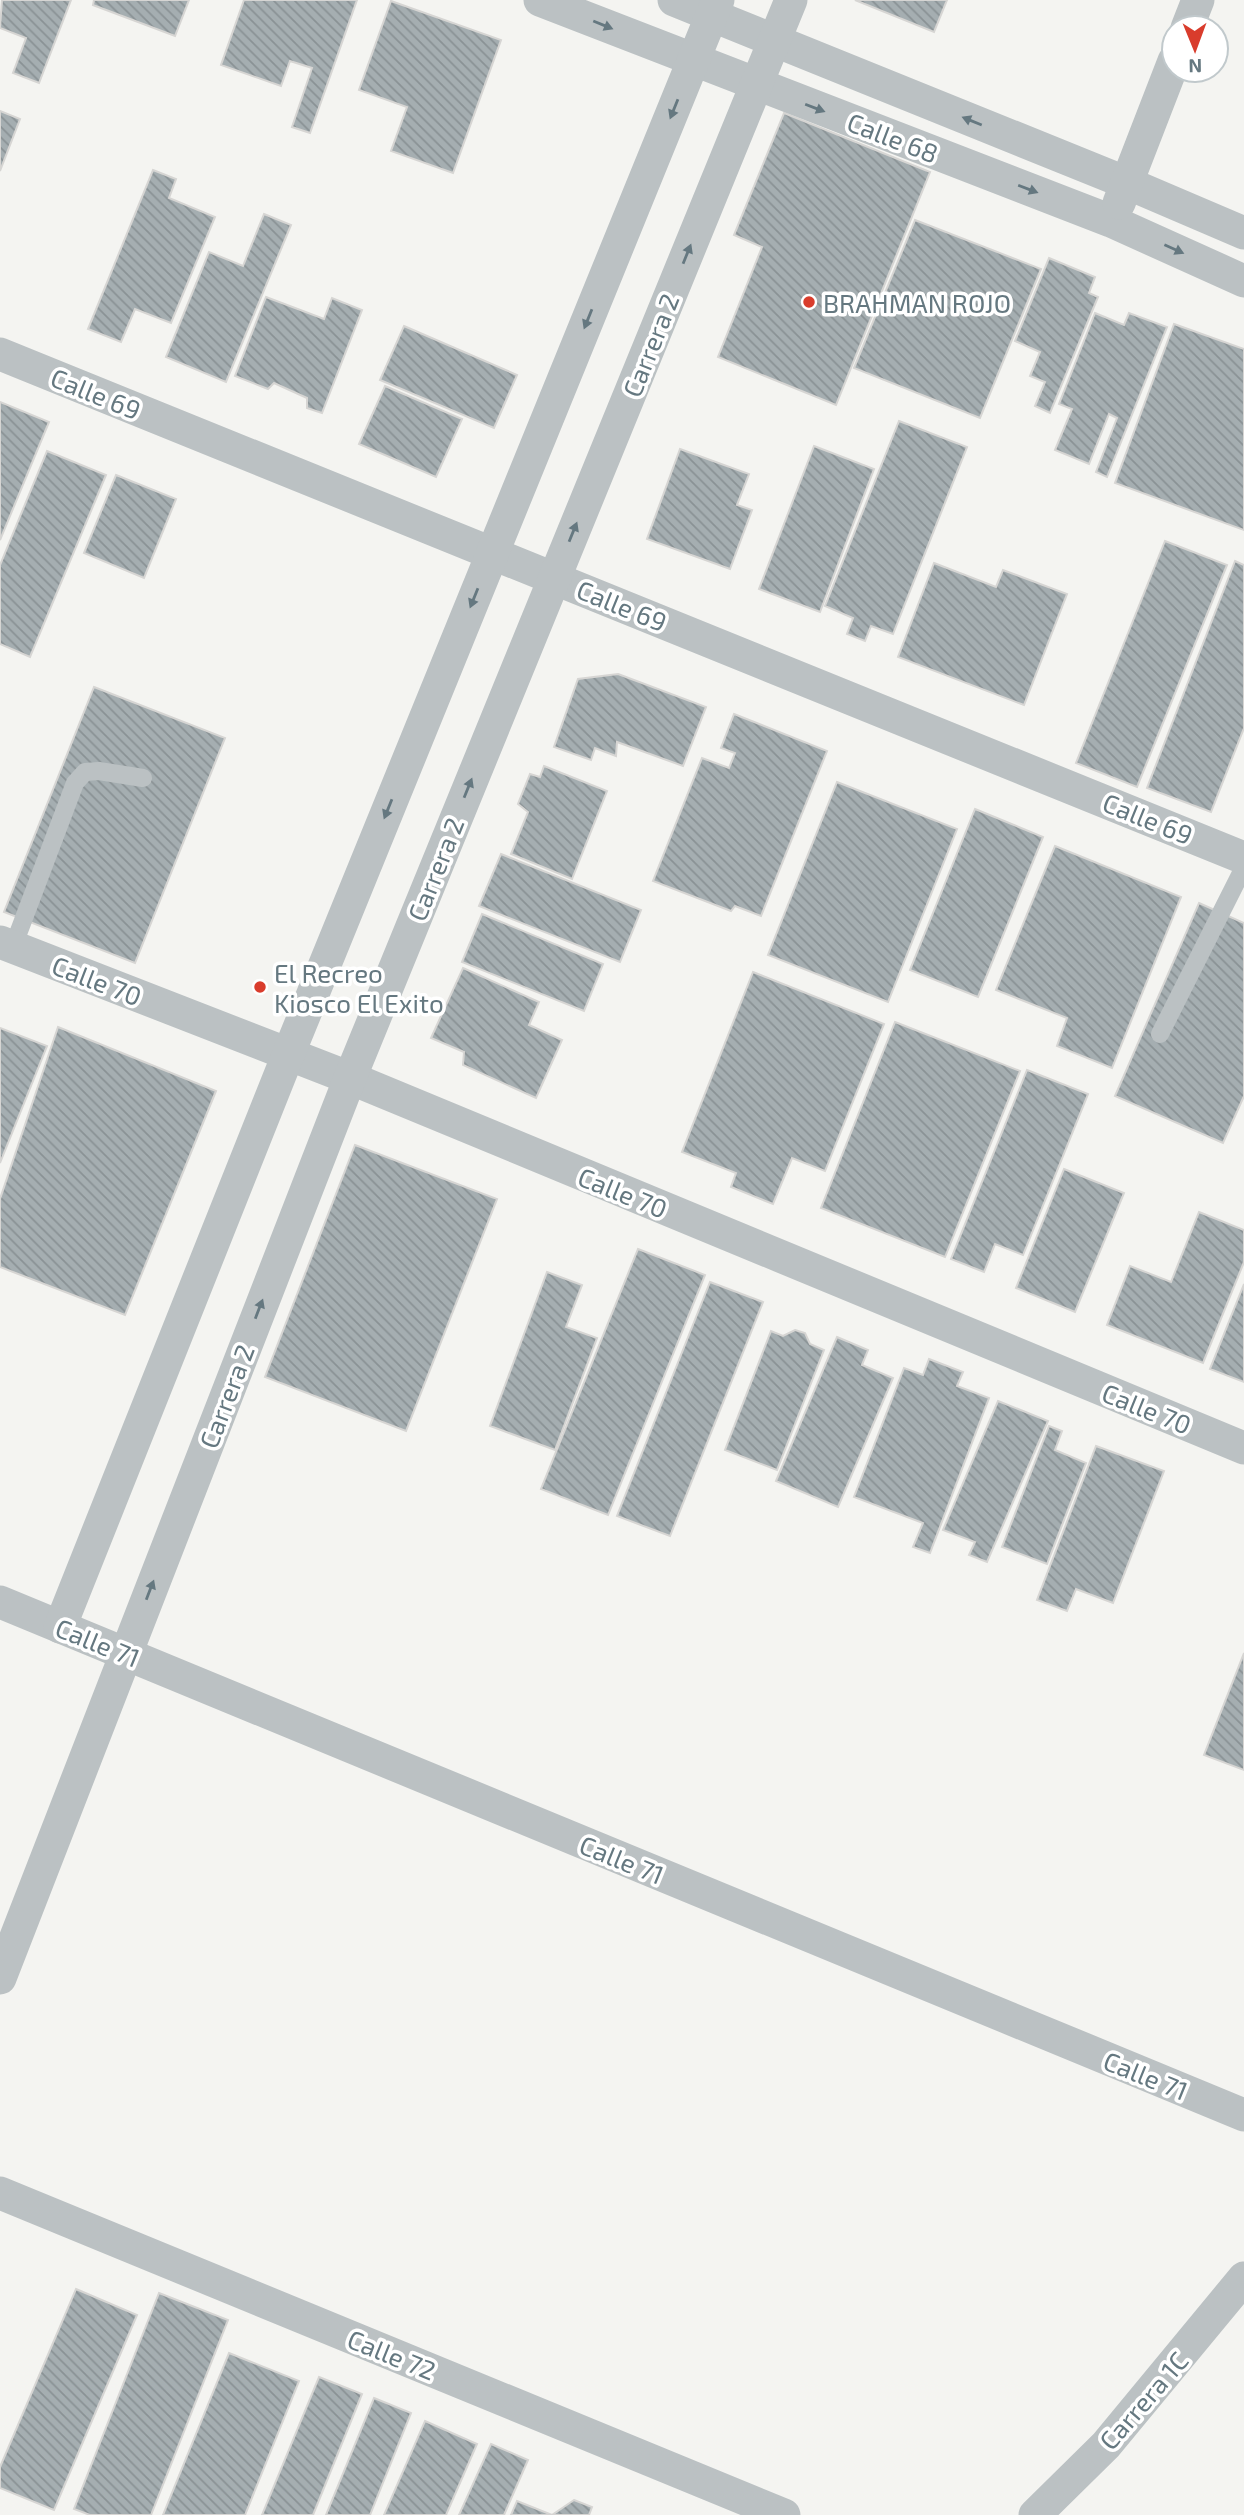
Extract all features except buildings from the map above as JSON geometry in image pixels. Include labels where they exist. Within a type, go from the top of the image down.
[{"type":"street","name":"Calle 68","points":[[540,0],[1111,221],[1244,281]]},
{"type":"street","name":"Calle 68","points":[[674,0],[715,8],[774,40],[1244,233]]},
{"type":"street","name":"Carrera 2","points":[[0,1978],[349,1078],[791,0]]},
{"type":"street","points":[[60,1627],[288,1055],[715,8]]},
{"type":"street","points":[[1111,221],[1165,84]]},
{"type":"street","name":"Calle 69","points":[[0,355],[493,552],[1244,858]]},
{"type":"street","name":"Calle 70","points":[[6,945],[349,1078],[1244,1448]]},
{"type":"street","name":"Calle 71","points":[[0,1602],[1244,2115]]},
{"type":"street","name":"Calle 72","points":[[0,2193],[784,2515]]},
{"type":"street","name":"Carrera 1C","points":[[1035,2515],[1106,2445],[1244,2278]]},
{"type":"lane","points":[[6,945],[75,783],[85,772],[99,771],[143,778]]},
{"type":"lane","points":[[1160,1034],[1244,867]]},
{"type":"place","name":"BRAHMAN ROJO","points":[[809,302]]},
{"type":"place","name":"El Recreo Kiosco El Exito","points":[[260,987]]}]
